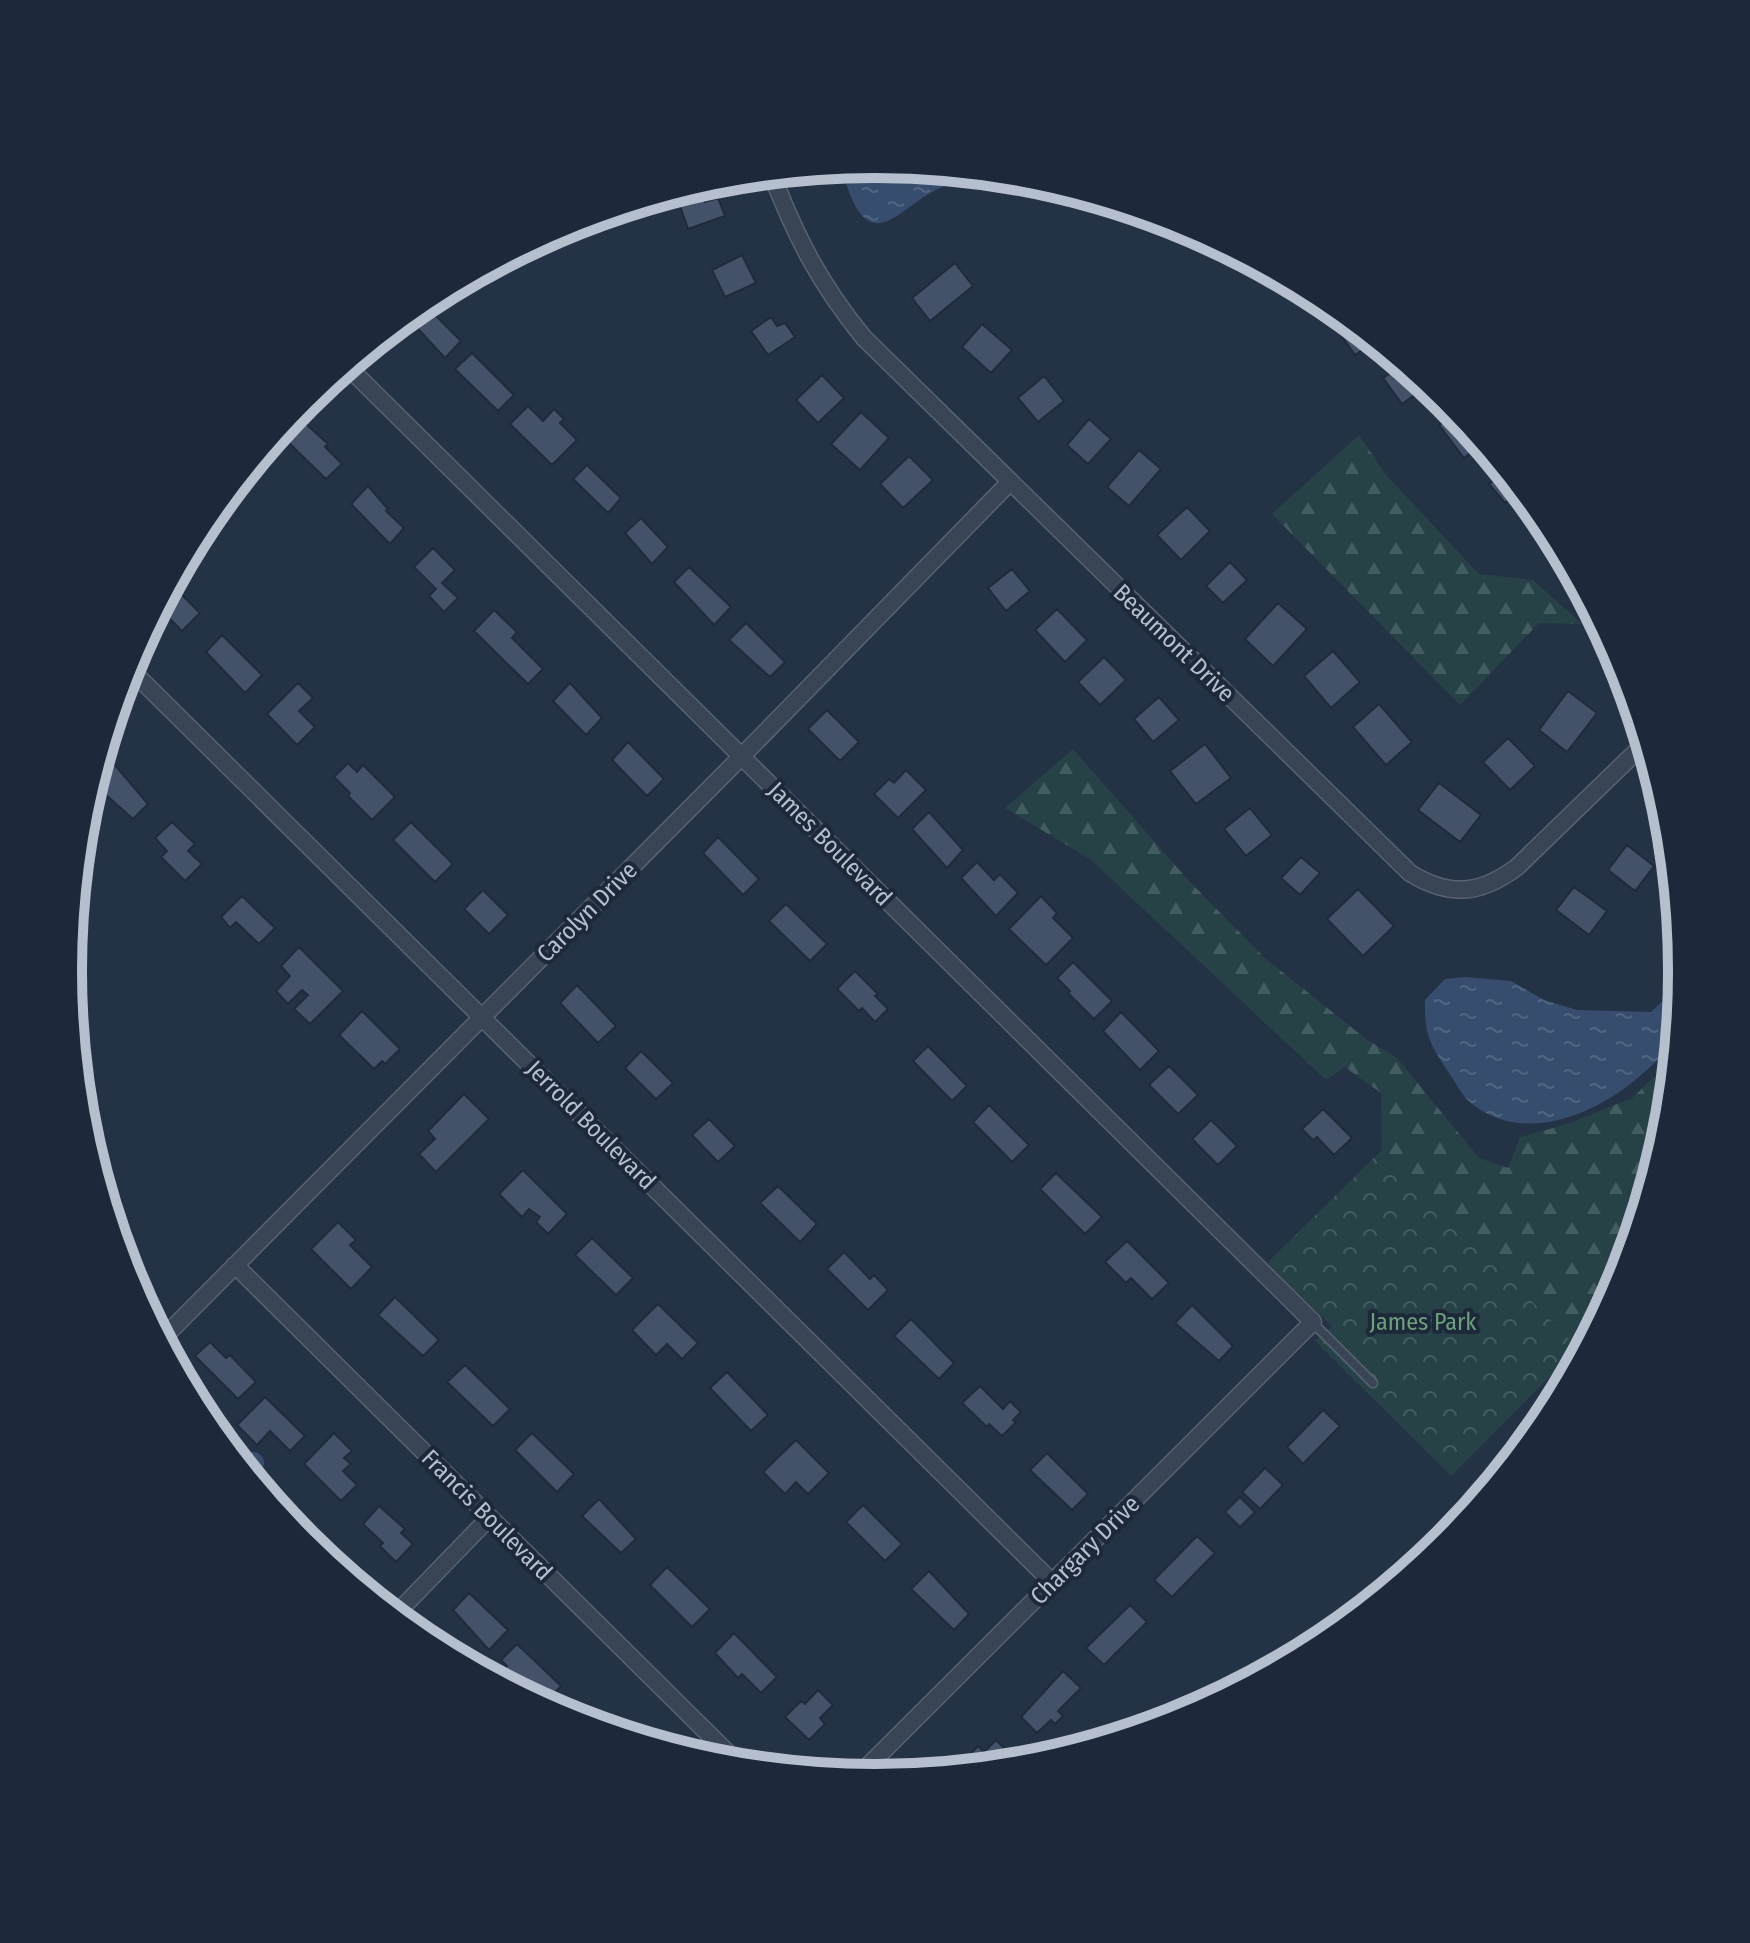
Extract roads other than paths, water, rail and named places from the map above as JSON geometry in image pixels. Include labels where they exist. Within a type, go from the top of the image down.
[{"type":"street","name":"Beaumont Drive","points":[[776,185],[814,269],[837,305],[864,338],[1410,873],[1426,883],[1463,890],[1483,887],[1501,879],[1636,751]]},
{"type":"street","name":"James Boulevard","points":[[354,373],[1313,1322]]},
{"type":"street","name":"Carolyn Drive","points":[[169,1332],[1010,482]]},
{"type":"street","name":"Jerrold Boulevard","points":[[139,677],[1053,1583]]},
{"type":"street","name":"Francis Boulevard","points":[[235,1265],[725,1750]]},
{"type":"street","name":"Chargary Drive","points":[[870,1764],[1313,1322]]},
{"type":"street","points":[[402,1608],[489,1518]]},
{"type":"lane","points":[[1313,1322],[1373,1383]]},
{"type":"water","points":[[875,178],[958,183],[940,188],[899,215],[876,223],[865,219],[846,183],[848,179]]},
{"type":"water","points":[[1465,977],[1511,981],[1544,1000],[1577,1010],[1651,1012],[1667,997],[1663,1053],[1624,1088],[1582,1112],[1560,1120],[1536,1123],[1513,1122],[1491,1116],[1462,1093],[1430,1039],[1425,1000],[1445,979]]},
{"type":"water","points":[[257,1453],[263,1459],[260,1471],[246,1454]]},
{"type":"park label","name":"James Park","points":[[1423,1322]]}]
